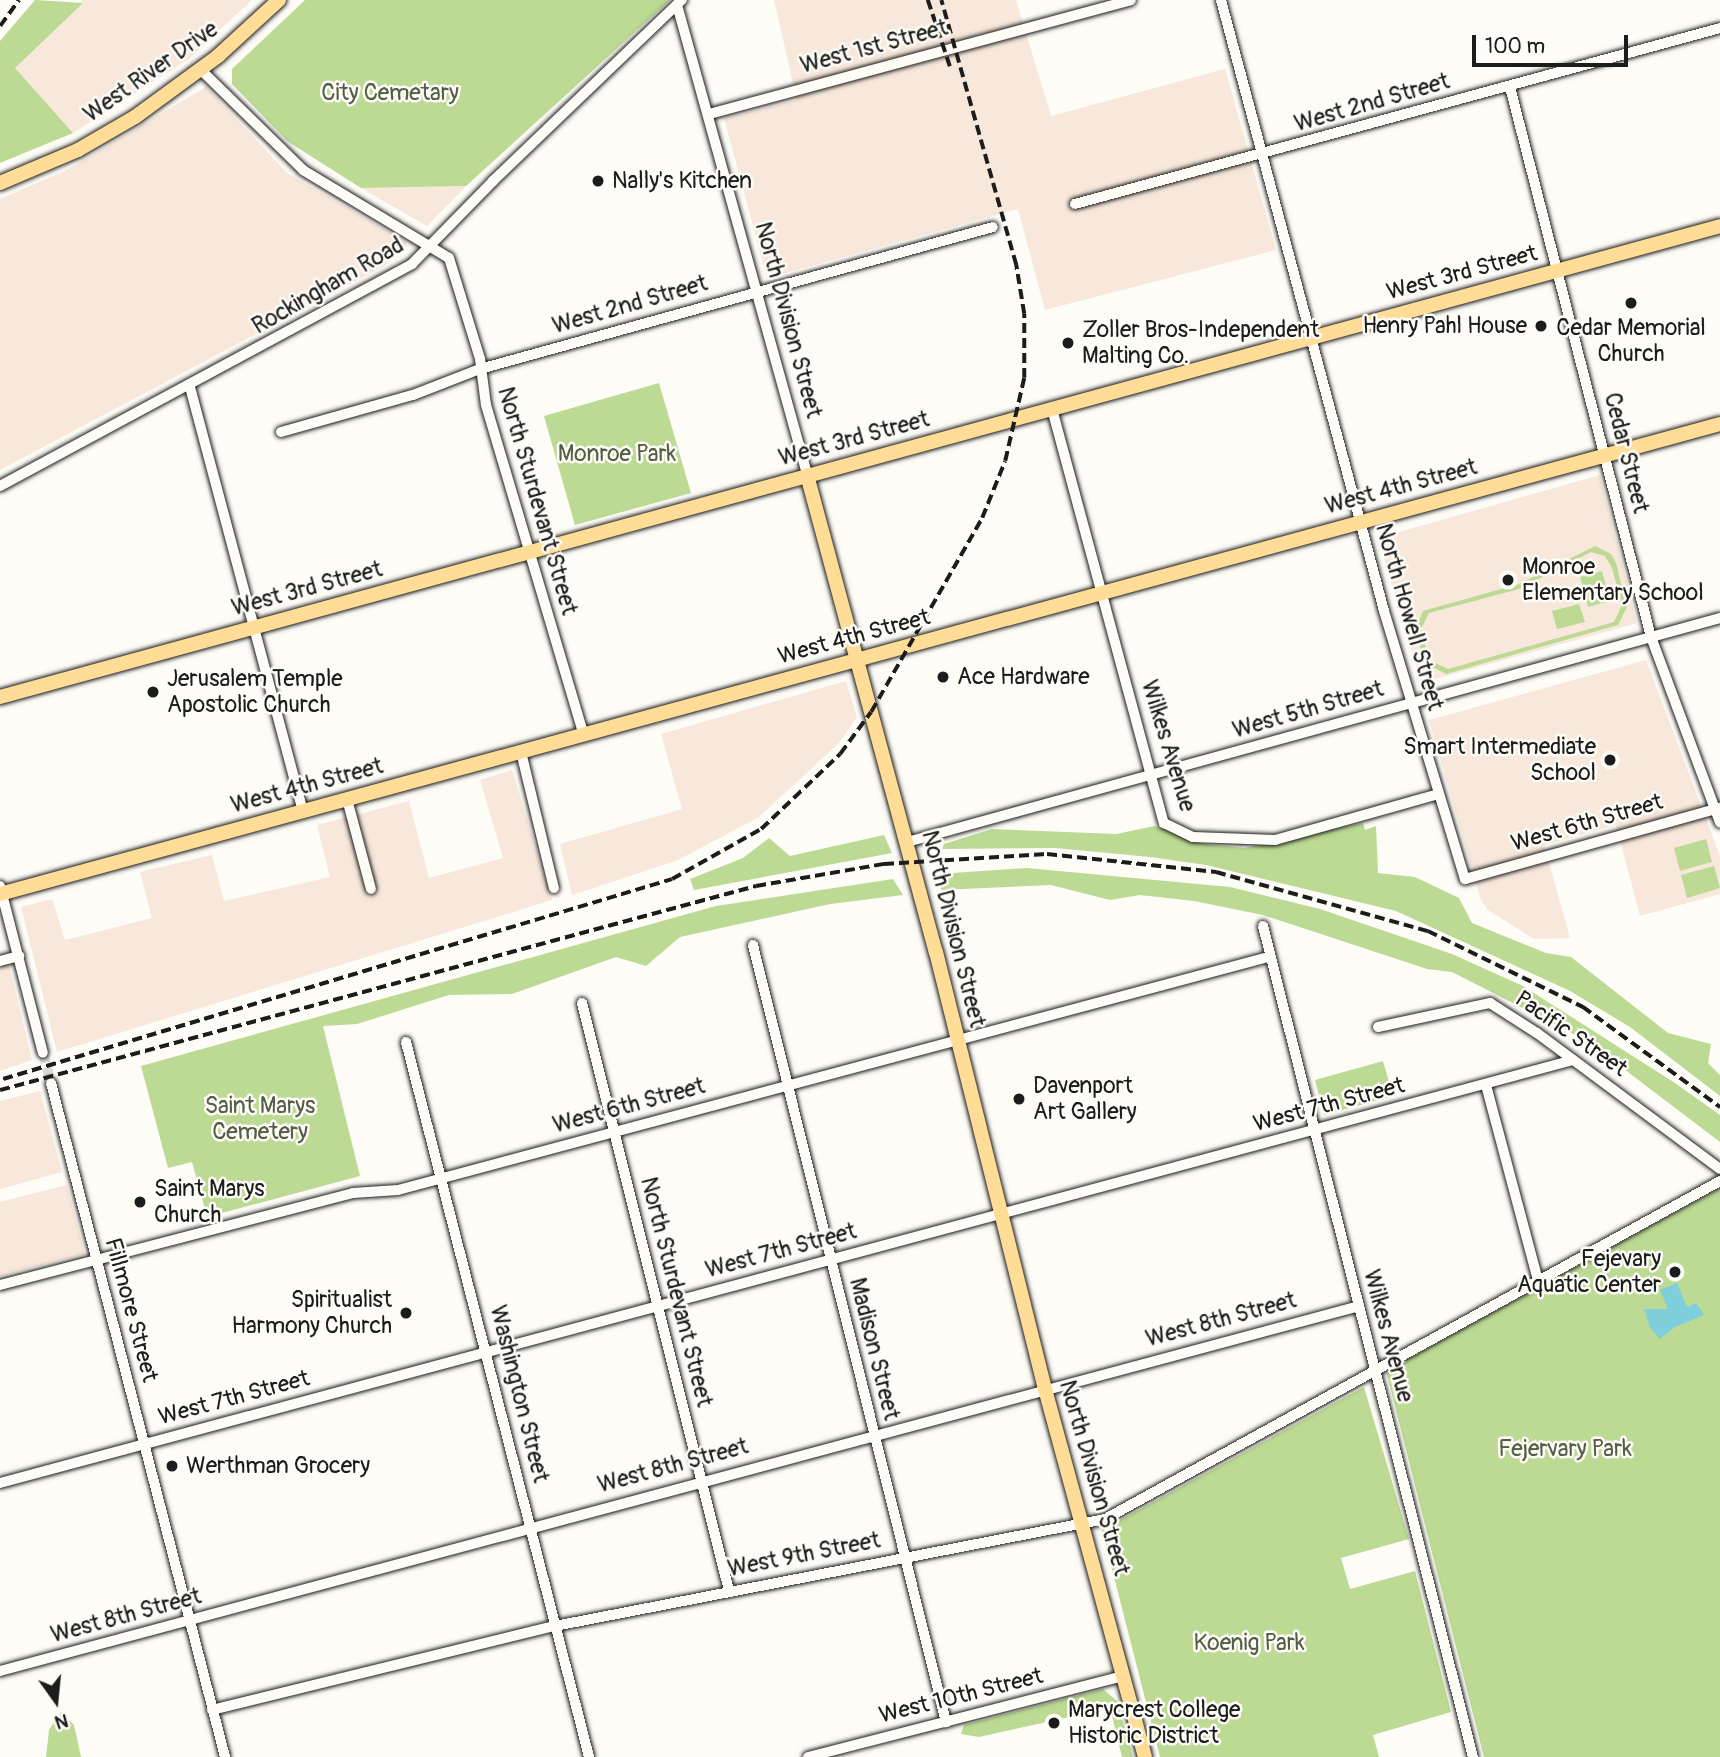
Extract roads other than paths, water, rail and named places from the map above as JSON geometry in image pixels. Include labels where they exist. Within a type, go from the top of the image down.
[{"type":"main road","name":"West River Drive","points":[[0,183],[78,150],[201,69],[279,0]]},
{"type":"main road","name":"West 3rd Street","points":[[0,697],[1720,226]]},
{"type":"main road","name":"West 4th Street","points":[[1,891],[521,752],[1720,424]]},
{"type":"main road","name":"North Division Street","points":[[807,475],[907,842],[1045,1389],[1084,1524],[1144,1757]]},
{"type":"street","name":"West 1st Street","points":[[709,114],[1131,0]]},
{"type":"street","name":"North Howell Street","points":[[1221,0],[1360,522],[1465,879]]},
{"type":"street","name":"North Division Street","points":[[680,2],[807,475]]},
{"type":"street","name":"Rockingham Road","points":[[0,486],[190,387],[412,264],[479,194],[680,2]]},
{"type":"street","name":"West 2nd Street","points":[[1075,204],[1263,155],[1720,28]]},
{"type":"street","points":[[201,69],[303,170],[433,245]]},
{"type":"street","name":"Cedar Street","points":[[1510,87],[1651,637],[1717,809],[1720,824]]},
{"type":"street","name":"West 2nd Street","points":[[281,432],[413,395],[480,369],[993,227]]},
{"type":"street","name":"North Sturdevant Street","points":[[433,245],[449,258],[480,369],[486,405],[583,735]]},
{"type":"street","points":[[190,387],[303,811]]},
{"type":"street","name":"Wilkes Avenue","points":[[1052,409],[1164,823],[1193,837],[1248,842],[1294,836],[1439,794]]},
{"type":"street","name":"West 5th Street","points":[[907,842],[1720,618]]},
{"type":"street","points":[[521,752],[554,888]]},
{"type":"street","points":[[347,799],[371,890]]},
{"type":"street","name":"West 6th Street","points":[[1465,879],[1717,809]]},
{"type":"street","points":[[1,891],[43,1053]]},
{"type":"street","name":"Wilkes Avenue","points":[[1263,926],[1268,957],[1474,1757]]},
{"type":"street","name":"Madison Street","points":[[753,945],[946,1721]]},
{"type":"street","points":[[0,961],[19,956]]},
{"type":"street","name":"West 6th Street","points":[[0,1285],[353,1193],[398,1190],[1268,957]]},
{"type":"street","name":"North Sturdevant Street","points":[[582,1003],[729,1591]]},
{"type":"street","name":"Pacific Street","points":[[1378,1027],[1490,1003],[1573,1060],[1720,1169]]},
{"type":"street","name":"Washington Street","points":[[406,1042],[589,1757]]},
{"type":"street","name":"West 7th Street","points":[[0,1483],[1573,1060]]},
{"type":"street","name":"Fillmore Street","points":[[51,1083],[225,1757]]},
{"type":"street","points":[[1486,1085],[1538,1280]]},
{"type":"street","name":"West 9th Street","points":[[212,1710],[555,1626],[1105,1519],[1720,1181]]},
{"type":"street","name":"West 8th Street","points":[[0,1671],[530,1526],[1359,1306]]},
{"type":"street","name":"West 10th Street","points":[[808,1757],[1124,1676]]},
{"type":"water","points":[[1677,1283],[1687,1307],[1696,1303],[1704,1315],[1675,1327],[1660,1339],[1650,1328],[1644,1309],[1668,1309],[1660,1290]]},
{"type":"tunnel","points":[[43,1053],[51,1083]]},
{"type":"railway","points":[[0,26],[19,0]]},
{"type":"railway","points":[[928,0],[951,69]]},
{"type":"railway","points":[[3,1079],[672,879],[761,829],[840,754],[871,712],[982,518],[1005,461],[1024,378],[1024,314],[1016,265],[941,0]]},
{"type":"railway","points":[[0,1090],[756,886],[884,864],[1047,854],[1216,872],[1428,931],[1583,1007],[1720,1107]]},
{"type":"place","name":"Nally's Kitchen","points":[[598,181]]},
{"type":"place","name":"Cedar Memorial Church","points":[[1631,303]]},
{"type":"place","name":"Henry Pahl House","points":[[1541,326]]},
{"type":"place","name":"Zoller Bros-Independent Malting Co.","points":[[1068,343]]},
{"type":"place","name":"Monroe Elementary School","points":[[1508,580]]},
{"type":"place","name":"Ace Hardware","points":[[943,677]]},
{"type":"place","name":"Jerusalem Temple Apostolic Church","points":[[153,692]]},
{"type":"place","name":"Smart Intermediate School","points":[[1610,760]]},
{"type":"place","name":"Davenport Art Gallery","points":[[1019,1099]]},
{"type":"place","name":"Saint Marys Church","points":[[140,1202]]},
{"type":"place","name":"Fejevary Aquatic Center","points":[[1675,1272]]},
{"type":"place","name":"Spiritualist Harmony Church","points":[[406,1313]]},
{"type":"place","name":"Werthman Grocery","points":[[172,1466]]},
{"type":"place","name":"Marycrest College Historic District","points":[[1054,1723]]},
{"type":"park label","name":"City Cemetary","points":[[390,93]]},
{"type":"park label","name":"Monroe Park","points":[[617,454]]},
{"type":"park label","name":"Saint Marys Cemetery","points":[[260,1119]]},
{"type":"park label","name":"Fejervary Park","points":[[1565,1449]]},
{"type":"park label","name":"Koenig Park","points":[[1249,1643]]}]
